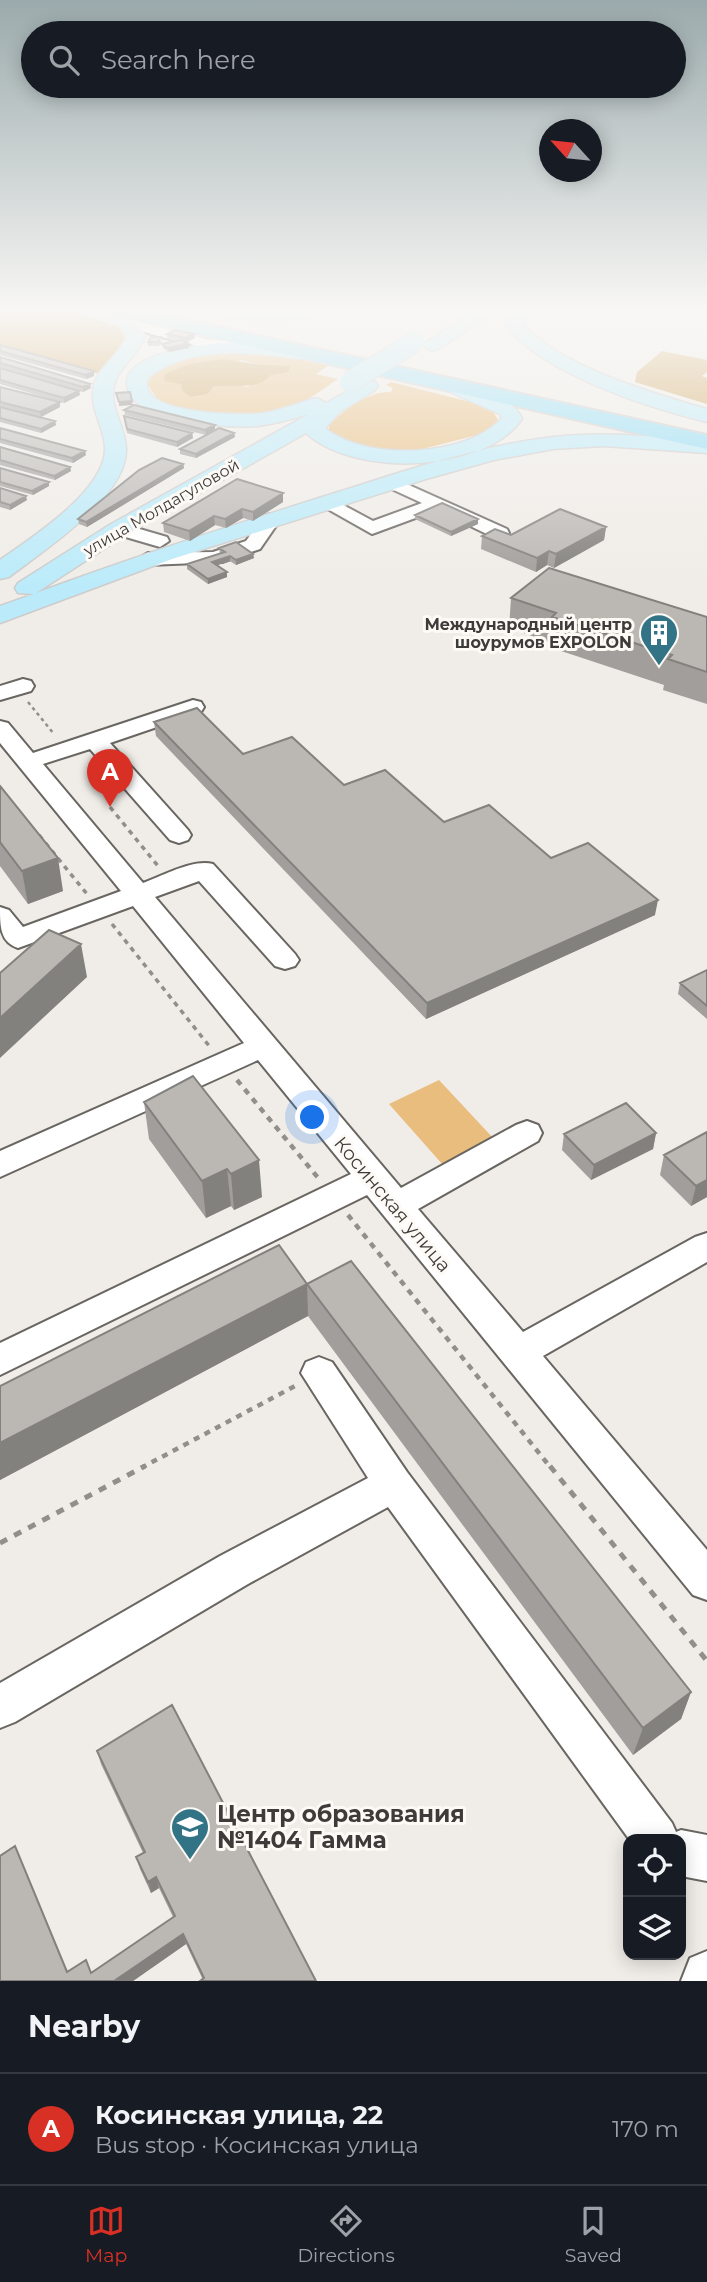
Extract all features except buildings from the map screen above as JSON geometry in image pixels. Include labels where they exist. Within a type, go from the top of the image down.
[{"type":"highway","points":[[524,401],[707,442]]},
{"type":"highway","points":[[629,401],[707,418]]},
{"type":"main road","points":[[0,572],[89,499],[122,458],[116,449],[103,401]]},
{"type":"main road","points":[[148,401],[177,414],[255,420],[326,406]]},
{"type":"main road","name":"улица Молдагуловой","points":[[0,605],[119,529],[333,401]]},
{"type":"main road","points":[[326,406],[314,430],[319,437],[347,451],[386,457],[408,457],[462,447],[500,434],[512,419],[509,411],[492,401]]},
{"type":"main road","points":[[659,401],[707,418]]},
{"type":"main road","name":"улица Молдагуловой","points":[[0,587],[40,567],[289,424],[326,406]]},
{"type":"main road","points":[[0,615],[154,550],[271,520],[492,454],[553,443],[604,440],[707,447]]},
{"type":"street","points":[[391,482],[500,533]]},
{"type":"street","points":[[327,503],[372,528],[438,504]]},
{"type":"street","points":[[119,529],[154,550]]},
{"type":"street","points":[[27,762],[193,707]]},
{"type":"street","name":"Косинская улица","points":[[0,728],[707,1581]]},
{"type":"street","points":[[95,740],[179,835]]},
{"type":"street","points":[[18,939],[204,870],[285,960]]},
{"type":"street","points":[[0,916],[18,939],[20,967]]},
{"type":"street","points":[[0,1165],[263,1046]]},
{"type":"street","points":[[395,1206],[527,1133]]},
{"type":"street","points":[[0,1360],[372,1178]]},
{"type":"street","points":[[517,1353],[707,1246]]},
{"type":"street","points":[[319,1373],[394,1484],[652,1834]]},
{"type":"street","points":[[0,1707],[234,1570],[394,1484]]},
{"type":"street","points":[[686,1854],[707,1858]]},
{"type":"street","points":[[705,1981],[707,1975]]},
{"type":"path","points":[[13,689],[66,749]]},
{"type":"path","points":[[110,807],[159,866]]},
{"type":"path","points":[[34,829],[707,1661]]},
{"type":"path","points":[[0,1543],[319,1373]]},
{"type":"shaded area","points":[[163,401],[302,401],[276,411],[234,415],[188,411]]},
{"type":"shaded area","points":[[468,401],[482,405],[494,413],[498,420],[493,428],[481,434],[407,453],[347,446],[329,430],[329,425],[358,402]]},
{"type":"shaded area","points":[[439,1080],[494,1139],[443,1165],[389,1104]]},
{"type":"place","name":"Международный центр шоурумов EXPOLON","points":[[659,667]]},
{"type":"place","name":"Косинская улица, 22","points":[[110,807]]},
{"type":"place","name":"Центр образования №1404 Гамма","points":[[190,1861]]}]
